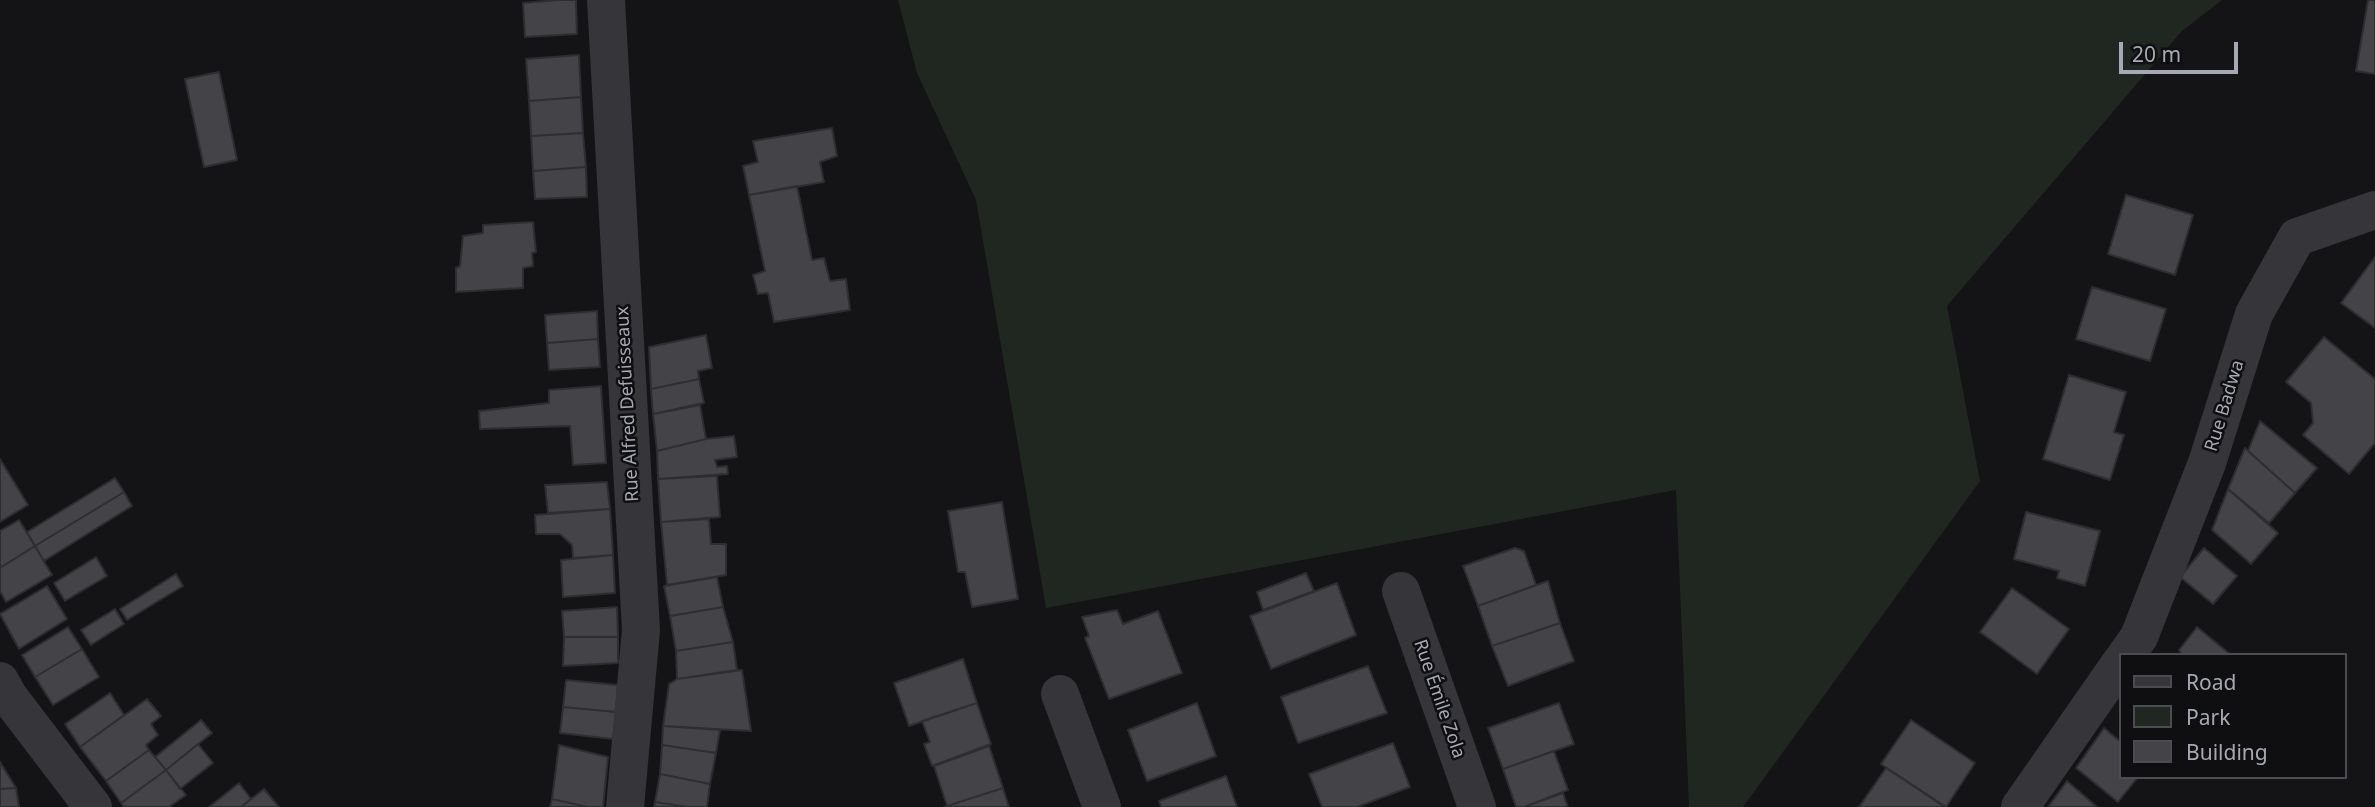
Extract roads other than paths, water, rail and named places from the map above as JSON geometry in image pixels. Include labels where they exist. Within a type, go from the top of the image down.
[{"type":"street","name":"Rue Alfred Defuisseaux","points":[[606,0],[641,630],[625,807]]},
{"type":"street","name":"Rue Badwa","points":[[2127,653],[2139,637],[2207,463],[2254,314],[2284,259],[2297,237],[2375,210]]},
{"type":"street","name":"Rue Émile Zola","points":[[1401,591],[1477,807]]},
{"type":"street","points":[[2020,807],[2120,663]]},
{"type":"street","points":[[0,681],[9,697],[93,807]]},
{"type":"street","points":[[1060,694],[1102,807]]}]
